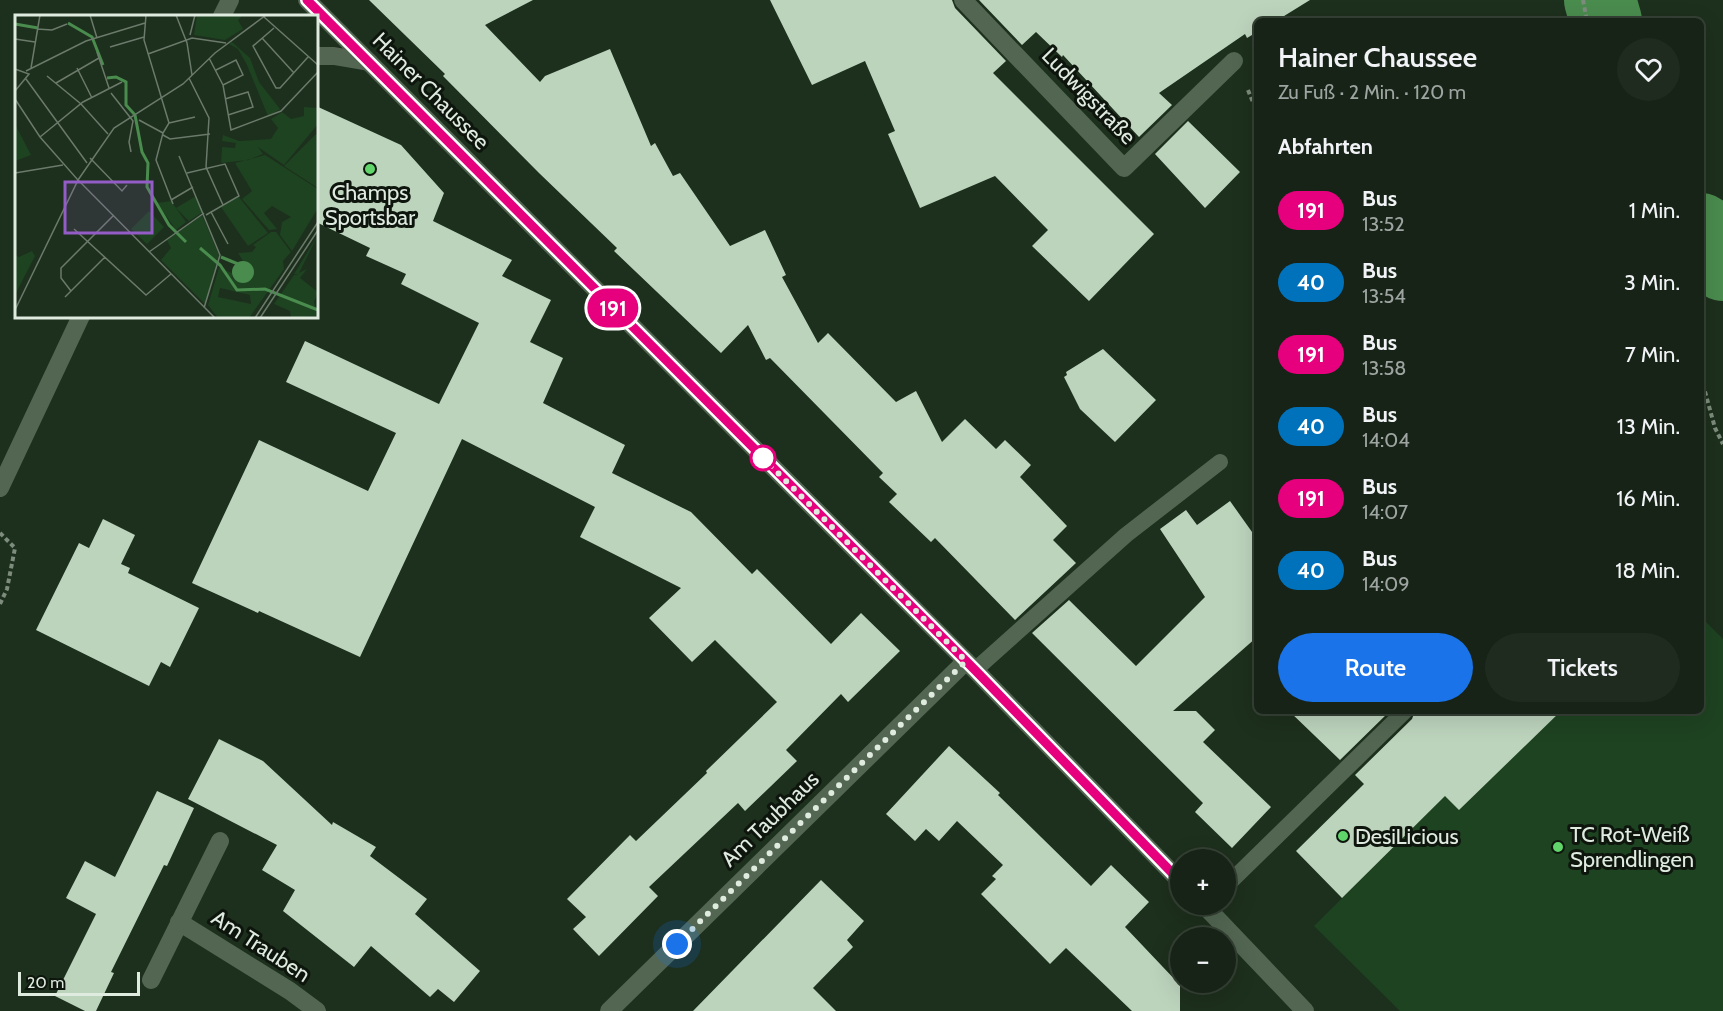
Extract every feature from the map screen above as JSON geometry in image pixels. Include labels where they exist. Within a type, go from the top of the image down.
[{"type":"street","points":[[222,15],[230,0]]},
{"type":"street","name":"Hainer Chaussee","points":[[307,0],[970,665],[1170,871]]},
{"type":"street","name":"Ludwigstraße","points":[[963,0],[1124,168],[1234,61]]},
{"type":"street","points":[[318,56],[334,56],[369,62]]},
{"type":"street","points":[[0,488],[80,318]]},
{"type":"street","name":"Am Taubhaus","points":[[609,1011],[970,665]]},
{"type":"street","name":"Am Trauben","points":[[151,980],[220,841]]},
{"type":"street","points":[[1214,915],[1305,1011]]},
{"type":"street","name":"Am Trauben","points":[[179,922],[290,991],[317,1011]]},
{"type":"lane","points":[[970,665],[1126,535],[1220,462]]},
{"type":"lane","points":[[1236,876],[1403,714]]},
{"type":"path","points":[[1583,0],[1586,18]]},
{"type":"path","points":[[1704,388],[1715,428],[1723,444]]},
{"type":"path","points":[[0,533],[15,549],[7,589],[0,604]]},
{"type":"green space","name":"TC Rot-Weiß Sprendlingen","points":[[1704,620],[1723,639],[1723,1011],[1400,1011],[1314,926],[1527,714],[1704,714]]},
{"type":"building","points":[[369,0],[533,0],[485,25],[540,82],[545,76],[610,49],[651,146],[655,143],[673,176],[680,173],[730,246],[765,230],[786,275],[782,277],[818,343],[828,333],[896,402],[916,391],[942,442],[965,419],[996,449],[1005,440],[1031,465],[1020,477],[1067,526],[1053,540],[1076,563],[1015,620],[935,538],[931,542],[889,502],[897,494],[879,477],[883,473],[770,358],[766,360],[748,325],[721,353],[614,251],[617,248],[539,173],[443,76],[445,74]]},
{"type":"building","points":[[770,0],[952,0],[955,8],[1006,61],[993,73],[1154,234],[1089,301],[1032,246],[1048,230],[995,176],[920,208],[888,134],[895,131],[865,61],[812,85]]},
{"type":"building","points":[[979,0],[1310,0],[1281,18],[1254,18],[1254,34],[1247,38],[1245,34],[1159,93],[1172,105],[1139,137],[1063,55],[1062,57],[1036,32],[1022,45]]},
{"type":"building","points":[[318,107],[401,145],[444,193],[433,221],[512,260],[502,276],[551,300],[530,342],[563,358],[543,403],[625,445],[612,473],[691,512],[752,574],[757,569],[831,644],[861,613],[900,651],[848,702],[841,694],[786,750],[797,761],[745,811],[738,803],[649,887],[658,896],[599,956],[573,929],[586,917],[567,899],[630,835],[636,841],[777,702],[715,640],[692,662],[649,618],[681,588],[580,537],[595,507],[462,439],[360,657],[192,583],[259,440],[368,491],[396,433],[286,382],[305,341],[439,404],[479,323],[401,284],[406,274],[366,256],[370,248],[318,223]]},
{"type":"building","points":[[1188,121],[1240,172],[1205,208],[1155,154]]},
{"type":"building","points":[[1103,349],[1156,400],[1115,442],[1080,409],[1064,377],[1067,375],[1066,372]]},
{"type":"building","points":[[1230,501],[1254,535],[1254,640],[1173,711],[1196,711],[1215,730],[1203,742],[1271,807],[1232,848],[1195,812],[1203,803],[1032,633],[1069,600],[1136,666],[1205,597],[1160,529],[1186,510],[1197,525]]},
{"type":"building","points":[[103,519],[135,535],[121,564],[130,568],[128,573],[199,608],[170,667],[161,662],[149,686],[36,630],[79,543],[89,548]]},
{"type":"building","points":[[1292,714],[1387,714],[1340,760]]},
{"type":"building","points":[[1414,714],[1558,714],[1459,810],[1445,796],[1342,898],[1296,851],[1364,784],[1355,775],[1412,719]]},
{"type":"building","points":[[219,739],[263,761],[332,825],[333,822],[376,847],[370,856],[427,899],[415,914],[480,971],[454,1002],[438,989],[430,997],[371,946],[354,967],[283,911],[295,890],[262,870],[277,845],[188,799]]},
{"type":"building","points":[[949,746],[1000,793],[998,795],[1091,886],[1111,865],[1149,902],[1125,927],[1170,974],[1170,993],[1180,993],[1180,1011],[1132,1011],[1066,948],[1050,964],[981,894],[996,879],[992,876],[1003,865],[957,821],[939,841],[926,829],[915,841],[886,814]]},
{"type":"building","points":[[157,791],[194,808],[167,866],[164,865],[111,972],[114,973],[96,1011],[85,1011],[55,996],[96,914],[66,898],[85,861],[115,877]]},
{"type":"building","points":[[821,880],[864,921],[847,940],[853,947],[813,988],[836,1011],[693,1011]]},
{"type":"waterway","points":[[1600,0],[1605,18]]},
{"type":"waterway","points":[[1704,234],[1723,265]]},
{"type":"bus line","name":"191","points":[[307,0],[975,670],[1170,871]]},
{"type":"place","name":"Champs Sportsbar","points":[[370,169]]},
{"type":"place","name":"DesiLicious","points":[[1343,836]]},
{"type":"place","name":"TC Rot-Weiß Sprendlingen","points":[[1558,847]]},
{"type":"route","points":[[677,944],[966,661],[761,456],[763,458]]}]
